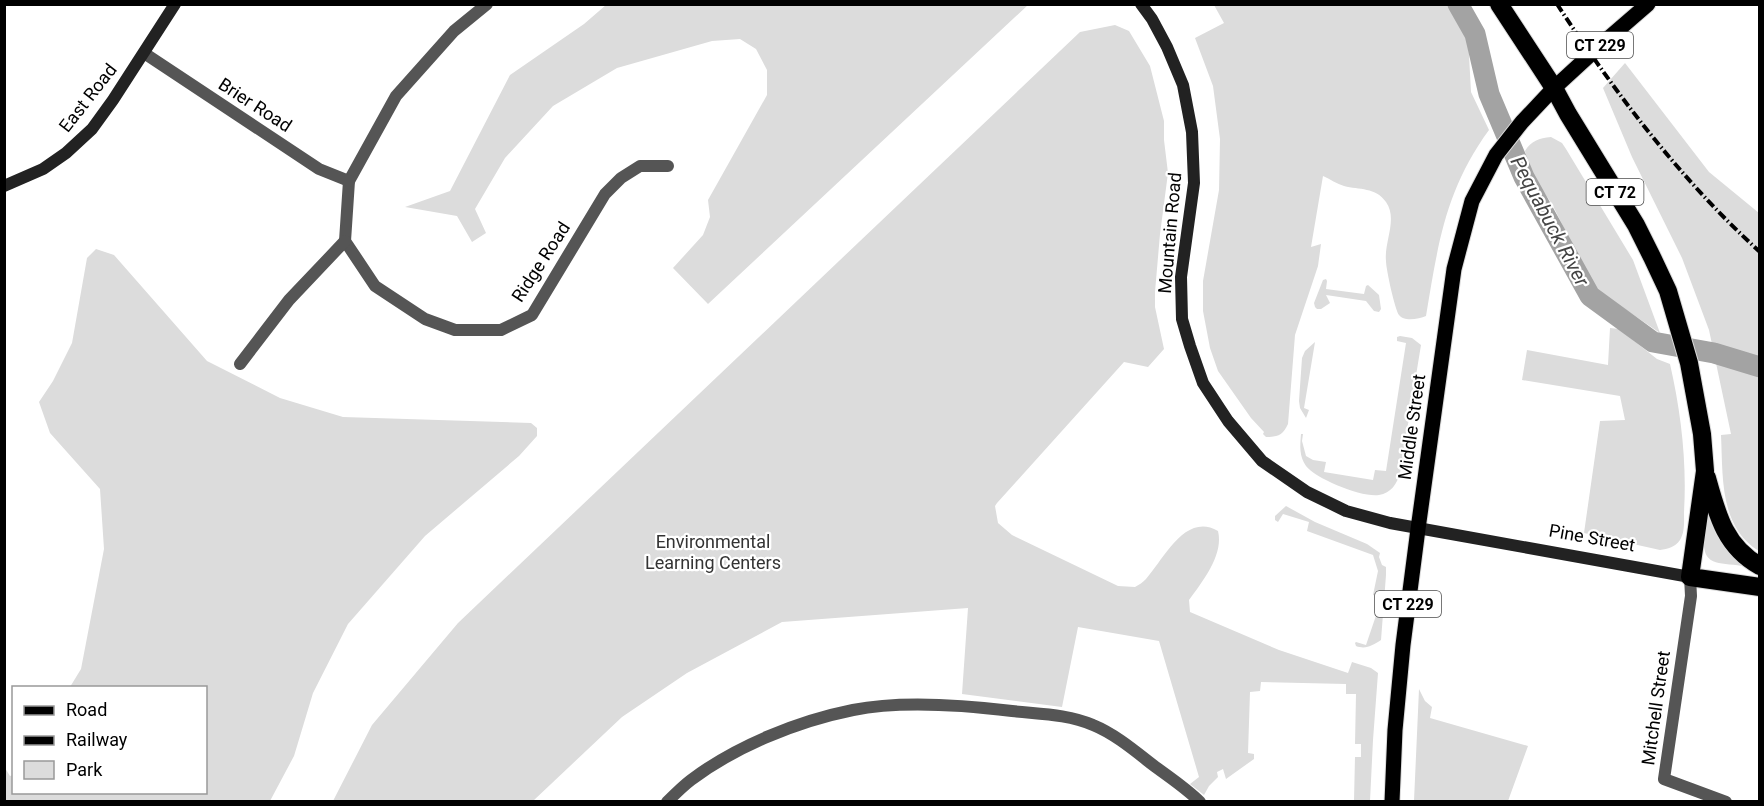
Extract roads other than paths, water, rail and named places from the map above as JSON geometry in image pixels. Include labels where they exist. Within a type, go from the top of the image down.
[{"type":"highway","name":"CT 72","points":[[1498,4],[1554,88],[1636,225],[1652,257],[1670,299],[1689,363],[1700,422],[1705,471],[1718,518],[1731,542],[1750,561],[1760,566]]},
{"type":"highway","name":"CT 72","points":[[1690,577],[1705,471]]},
{"type":"highway","name":"Pine Street","points":[[1690,577],[1760,587]]},
{"type":"main road","name":"East Road","points":[[4,186],[43,169],[66,153],[92,129],[176,4]]},
{"type":"main road","name":"Mountain Road","points":[[1141,4],[1167,47],[1183,85],[1192,132],[1194,183],[1181,277],[1182,319],[1203,383],[1228,421],[1263,461],[1296,486],[1346,511],[1418,529]]},
{"type":"main road","name":"CT 229","points":[[1554,88],[1648,4]]},
{"type":"main road","name":"Middle Street","points":[[1392,801],[1395,730],[1403,645],[1454,269],[1473,201],[1496,155],[1522,122],[1554,88]]},
{"type":"main road","name":"Pine Street","points":[[1418,529],[1690,577]]},
{"type":"street","points":[[240,364],[289,300],[345,241],[348,181],[396,96],[454,31],[486,4]]},
{"type":"street","name":"Brier Road","points":[[144,53],[319,169],[348,181]]},
{"type":"street","name":"Ridge Road","points":[[345,241],[375,286],[425,319],[455,330],[501,330],[532,315],[605,195],[621,178],[640,165],[668,166]]},
{"type":"street","name":"Mitchell Street","points":[[1690,577],[1691,596],[1664,779],[1726,801]]},
{"type":"street","points":[[668,801],[691,780],[727,757],[778,733],[816,719],[855,709],[898,705],[974,706],[1067,717],[1094,725],[1108,732],[1200,801]]},
{"type":"waterway","name":"Pequabuck River","points":[[1458,4],[1475,34],[1489,94],[1524,177],[1590,296],[1653,342],[1714,353],[1760,367]]},
{"type":"railway","points":[[1557,4],[1626,103],[1676,165],[1760,252]]},
{"type":"park label","name":"Environmental Learning Centers","points":[[713,552]]}]
